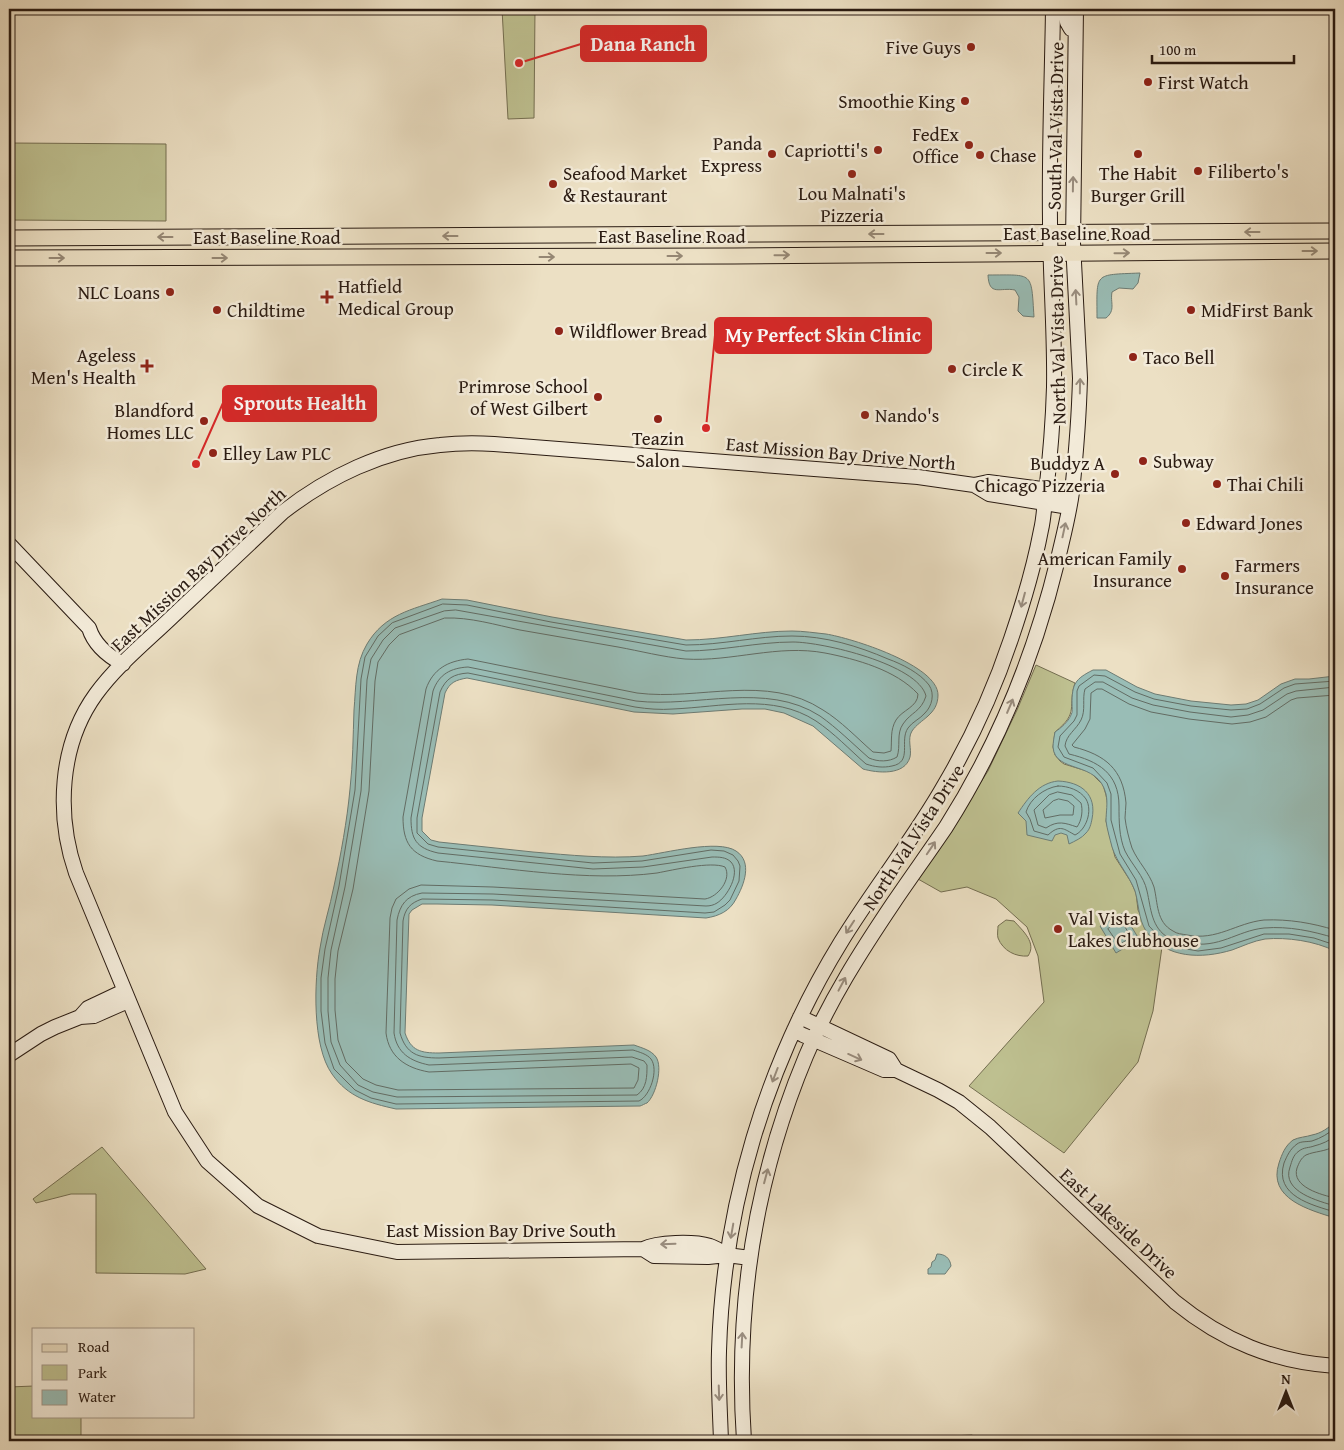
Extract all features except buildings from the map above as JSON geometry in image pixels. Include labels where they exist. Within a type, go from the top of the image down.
[{"type":"main road","name":"East Baseline Road","points":[[9,238],[1073,243],[1335,231]]},
{"type":"main road","points":[[1232,252],[1245,243],[1278,242],[1284,238],[1286,232]]},
{"type":"main road","name":"East Baseline Road","points":[[9,258],[1050,243],[1232,252],[1335,251]]},
{"type":"street","name":"South Val Vista Drive","points":[[1050,243],[1054,9]]},
{"type":"street","points":[[1066,9],[1067,22],[1075,36]]},
{"type":"street","name":"South Val Vista Drive","points":[[1073,243],[1076,9]]},
{"type":"street","name":"North Val Vista Drive","points":[[721,1441],[719,1351],[727,1255],[738,1194],[755,1130],[775,1073],[797,1024],[835,951],[945,785],[976,725],[995,682],[1021,608],[1041,532],[1046,496],[1054,389],[1050,243]]},
{"type":"street","name":"North Val Vista Drive","points":[[744,1441],[741,1346],[750,1258],[762,1192],[779,1132],[807,1054],[847,974],[894,901],[946,826],[981,767],[1017,688],[1042,619],[1051,587],[1070,500],[1079,426],[1080,378],[1073,243]]},
{"type":"street","name":"East Mission Bay Drive North","points":[[126,996],[76,873],[66,839],[64,819],[66,775],[78,725],[95,695],[123,664],[283,512],[297,500],[324,484],[355,468],[414,448],[462,443],[918,476],[974,485],[989,494],[1046,496],[1070,500]]},
{"type":"street","points":[[9,544],[89,628],[92,638],[111,658],[123,664]]},
{"type":"street","points":[[9,1055],[41,1034],[80,1017],[94,1016],[126,996]]},
{"type":"street","name":"East Mission Bay Drive South","points":[[126,996],[175,1112],[207,1161],[258,1206],[318,1236],[398,1252],[643,1249],[654,1256],[708,1257],[727,1255],[750,1258]]},
{"type":"street","name":"East Lakeside Drive","points":[[797,1024],[884,1070],[896,1070],[950,1097],[990,1127],[1193,1317],[1235,1342],[1272,1355],[1293,1361],[1335,1366]]},
{"type":"green space","points":[[502,9],[535,9],[534,118],[508,119]]},
{"type":"green space","points":[[9,143],[166,144],[166,221],[9,220]]},
{"type":"green space","points":[[1036,665],[1075,683],[1068,719],[1055,732],[1053,747],[1055,755],[1064,764],[1090,772],[1103,785],[1108,806],[1106,821],[1115,857],[1136,893],[1138,910],[1154,940],[1162,947],[1153,1011],[1138,1062],[1064,1153],[969,1086],[1044,1002],[1038,956],[1027,927],[996,899],[967,887],[941,892],[918,879],[988,771]]},
{"type":"green space","points":[[1006,920],[1014,921],[1028,937],[1031,946],[1028,956],[1010,952],[1000,943],[998,926]]},
{"type":"green space","points":[[102,1147],[206,1269],[185,1274],[96,1273],[96,1194],[71,1194],[36,1203],[33,1199]]},
{"type":"green space","points":[[32,1386],[32,1418],[81,1418],[81,1441],[9,1441],[9,1387]]},
{"type":"green space","points":[[972,1435],[981,1441],[842,1441]]},
{"type":"water","points":[[1140,273],[1138,283],[1133,289],[1119,288],[1112,292],[1111,312],[1106,318],[1097,318],[1097,292],[1101,279],[1113,274]]},
{"type":"water","points":[[988,275],[1014,275],[1027,279],[1032,291],[1034,317],[1023,316],[1018,311],[1019,297],[1015,290],[993,289]]},
{"type":"water","points":[[442,599],[467,600],[686,640],[713,639],[779,631],[826,634],[854,641],[891,655],[924,673],[934,684],[938,695],[937,702],[932,712],[912,731],[910,737],[910,757],[907,763],[903,767],[890,772],[863,769],[813,726],[784,713],[765,709],[673,714],[634,712],[467,678],[449,686],[445,693],[422,818],[422,831],[431,840],[533,852],[602,857],[643,856],[717,846],[736,851],[744,861],[746,867],[744,881],[734,903],[724,912],[706,918],[492,905],[437,904],[422,904],[409,914],[405,1033],[410,1044],[418,1050],[439,1053],[634,1045],[652,1053],[656,1057],[659,1067],[658,1081],[653,1094],[647,1103],[641,1106],[396,1109],[352,1094],[338,1082],[325,1062],[316,1013],[318,962],[321,940],[344,838],[352,769],[356,684],[360,660],[374,634],[390,619],[409,610]]},
{"type":"water","points":[[1093,670],[1106,670],[1137,687],[1155,694],[1191,701],[1231,705],[1246,704],[1258,700],[1281,684],[1295,679],[1335,676],[1335,951],[1310,942],[1292,939],[1265,939],[1221,953],[1209,955],[1185,954],[1174,952],[1164,947],[1146,931],[1140,916],[1135,891],[1112,847],[1106,821],[1107,797],[1102,783],[1086,771],[1061,761],[1053,747],[1055,732],[1062,727],[1072,714],[1072,697],[1078,679]]},
{"type":"water","points":[[1058,781],[1080,787],[1090,796],[1092,803],[1091,825],[1082,836],[1069,844],[1067,835],[1061,833],[1055,835],[1052,841],[1027,835],[1026,821],[1018,813],[1030,797],[1040,788],[1051,782]]},
{"type":"water","points":[[1123,913],[1139,939],[1116,953],[1100,926]]},
{"type":"water","points":[[1335,1122],[1335,1218],[1303,1207],[1293,1201],[1279,1186],[1277,1175],[1281,1156],[1290,1142],[1319,1133]]},
{"type":"water","points":[[937,1254],[947,1257],[951,1266],[945,1274],[928,1274],[928,1269],[931,1267]]},
{"type":"place","name":"Five Guys","points":[[971,47]]},
{"type":"place","name":"Dana Ranch","points":[[519,63]]},
{"type":"place","name":"First Watch","points":[[1148,82]]},
{"type":"place","name":"Smoothie King","points":[[965,101]]},
{"type":"place","name":"FedEx Office","points":[[969,145]]},
{"type":"place","name":"Capriotti's","points":[[878,150]]},
{"type":"place","name":"Panda Express","points":[[772,154]]},
{"type":"place","name":"The Habit Burger Grill","points":[[1138,154]]},
{"type":"place","name":"Chase","points":[[980,155]]},
{"type":"place","name":"Filiberto's","points":[[1198,171]]},
{"type":"place","name":"Lou Malnati's Pizzeria","points":[[852,174]]},
{"type":"place","name":"Seafood Market & Restaurant","points":[[553,184]]},
{"type":"place","name":"NLC Loans","points":[[170,292]]},
{"type":"place","name":"Hatfield Medical Group","points":[[327,297]]},
{"type":"place","name":"Childtime","points":[[217,310]]},
{"type":"place","name":"MidFirst Bank","points":[[1191,310]]},
{"type":"place","name":"Wildflower Bread","points":[[559,331]]},
{"type":"place","name":"Taco Bell","points":[[1133,357]]},
{"type":"place","name":"Ageless Men's Health","points":[[147,366]]},
{"type":"place","name":"Circle K","points":[[952,369]]},
{"type":"place","name":"Primrose School of West Gilbert","points":[[598,397]]},
{"type":"place","name":"Nando's","points":[[865,415]]},
{"type":"place","name":"Teazin Salon","points":[[658,419]]},
{"type":"place","name":"Blandford Homes LLC","points":[[204,421]]},
{"type":"place","name":"My Perfect Skin Clinic","points":[[706,428]]},
{"type":"place","name":"Elley Law PLC","points":[[213,453]]},
{"type":"place","name":"Subway","points":[[1143,461]]},
{"type":"place","name":"Sprouts Health","points":[[196,464]]},
{"type":"place","name":"Buddyz A Chicago Pizzeria","points":[[1115,474]]},
{"type":"place","name":"Thai Chili","points":[[1217,484]]},
{"type":"place","name":"Edward Jones","points":[[1186,523]]},
{"type":"place","name":"American Family Insurance","points":[[1182,569]]},
{"type":"place","name":"Farmers Insurance","points":[[1225,576]]},
{"type":"place","name":"Val Vista Lakes Clubhouse","points":[[1058,929]]}]
